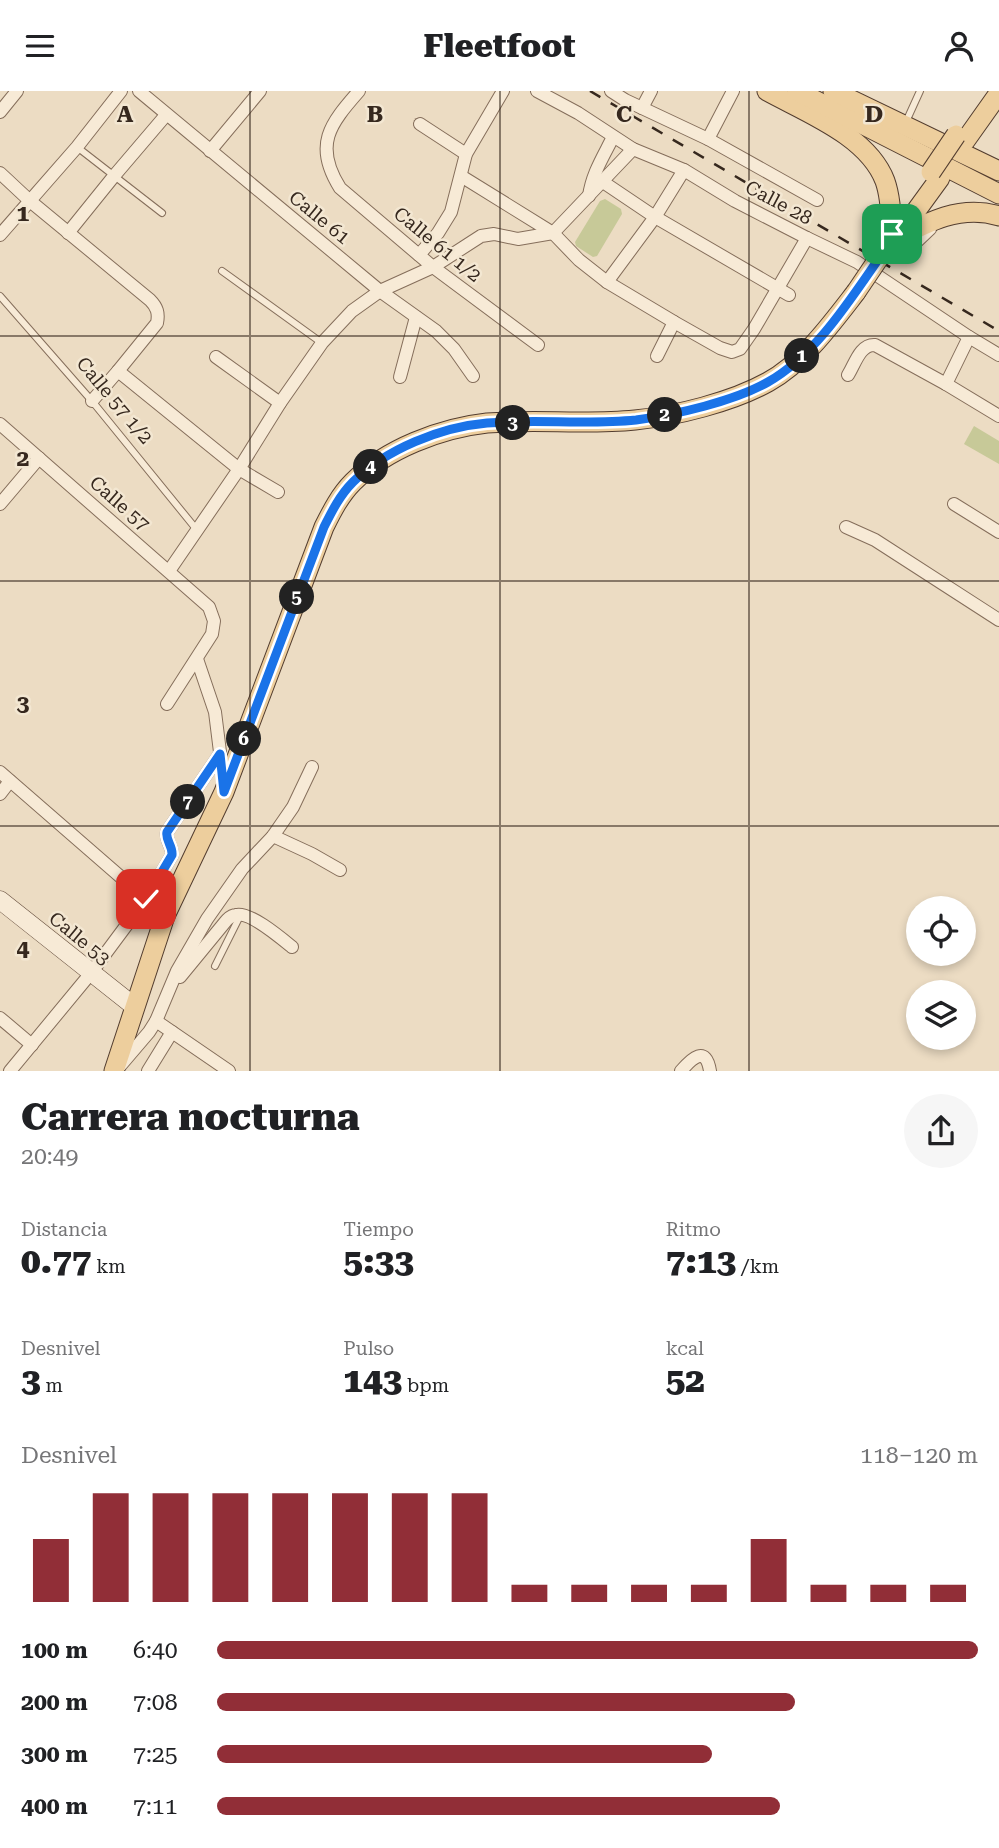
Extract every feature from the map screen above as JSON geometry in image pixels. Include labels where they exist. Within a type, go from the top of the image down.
[{"type":"main road","points":[[767,91],[852,138],[874,160],[886,183],[889,196],[893,244]]},
{"type":"main road","points":[[797,91],[999,194]]},
{"type":"main road","points":[[833,91],[999,171]]},
{"type":"main road","points":[[114,1071],[165,916],[224,792],[324,527],[335,504],[352,482],[408,445],[442,432],[486,423],[634,420],[677,413],[736,396],[769,382],[801,357],[830,327],[893,244],[960,138],[986,91]]},
{"type":"main road","points":[[960,138],[999,93]]},
{"type":"main road","points":[[893,244],[926,223],[952,214],[969,212],[999,216]]},
{"type":"street","points":[[0,112],[17,91]]},
{"type":"street","points":[[0,235],[77,147],[121,91]]},
{"type":"street","name":"Calle 61","points":[[139,91],[380,291],[445,339],[474,376]]},
{"type":"street","points":[[209,151],[260,91]]},
{"type":"street","name":"Calle 61 1/2","points":[[359,91],[331,128],[326,145],[328,161],[340,188],[433,267],[538,345]]},
{"type":"street","points":[[419,255],[438,233],[451,212],[466,154],[503,91]]},
{"type":"street","name":"Calle 28","points":[[537,91],[578,113],[633,149],[684,170],[735,201],[857,262],[999,355]]},
{"type":"street","points":[[611,91],[708,139],[817,200]]},
{"type":"street","points":[[642,108],[651,91]]},
{"type":"street","points":[[708,139],[733,91]]},
{"type":"street","points":[[68,233],[166,115]]},
{"type":"street","points":[[420,124],[466,154]]},
{"type":"street","points":[[589,196],[596,167],[613,137]]},
{"type":"street","points":[[169,571],[322,343],[352,311],[380,291],[433,267],[472,241],[488,234],[518,239],[553,233],[633,149]]},
{"type":"street","points":[[607,282],[684,170]]},
{"type":"street","points":[[0,173],[157,308],[157,323],[92,401]]},
{"type":"street","points":[[461,176],[553,233],[579,260],[607,282],[728,351],[740,349],[783,292],[807,238]]},
{"type":"street","points":[[603,182],[654,217],[783,292]]},
{"type":"street","points":[[893,244],[947,223],[973,219],[999,223]]},
{"type":"street","points":[[400,377],[416,317]]},
{"type":"street","points":[[657,356],[674,322]]},
{"type":"street","points":[[946,384],[969,337]]},
{"type":"street","points":[[848,375],[864,348],[868,345],[879,346],[999,416]]},
{"type":"street","points":[[216,357],[280,404]]},
{"type":"street","name":"Calle 57 1/2","points":[[118,372],[239,469],[278,492]]},
{"type":"street","name":"Calle 57","points":[[0,424],[206,602],[213,614],[214,627],[197,659]]},
{"type":"street","points":[[0,504],[39,458]]},
{"type":"street","points":[[954,504],[999,532]]},
{"type":"street","points":[[846,527],[875,540],[999,620]]},
{"type":"street","points":[[197,659],[215,712],[224,792]]},
{"type":"street","points":[[167,704],[197,659]]},
{"type":"street","points":[[10,1071],[91,973],[146,899],[172,855],[167,832],[220,754]]},
{"type":"street","points":[[114,1071],[144,1040],[207,919],[242,869],[273,836],[293,807],[312,767]]},
{"type":"street","points":[[0,794],[5,777],[146,899]]},
{"type":"street","points":[[273,836],[340,870]]},
{"type":"street","name":"Calle 53","points":[[0,900],[135,1007]]},
{"type":"street","points":[[169,990],[226,921],[234,915],[241,914],[261,925],[292,947]]},
{"type":"street","points":[[0,1019],[32,1045]]},
{"type":"street","points":[[156,1021],[229,1071]]},
{"type":"street","points":[[148,1071],[172,1032]]},
{"type":"street","points":[[681,1071],[699,1056],[708,1062],[710,1071]]},
{"type":"lane","points":[[905,126],[920,91]]},
{"type":"lane","points":[[77,147],[162,213]]},
{"type":"lane","points":[[222,271],[322,343]]},
{"type":"lane","name":"Calle 57 1/2","points":[[0,296],[92,401],[198,531]]},
{"type":"lane","points":[[215,966],[241,914]]},
{"type":"green space","points":[[605,199],[621,209],[622,214],[597,256],[593,257],[576,246],[575,242],[600,201]]},
{"type":"green space","points":[[974,426],[999,441],[999,464],[964,444]]},
{"type":"railway","points":[[590,91],[999,331]]},
{"type":"route","points":[[146,899],[172,855],[167,832],[220,754],[224,792],[324,527],[335,504],[352,482],[408,445],[442,432],[486,423],[634,420],[677,413],[736,396],[769,382],[801,357],[830,327],[887,247],[892,234]]}]
